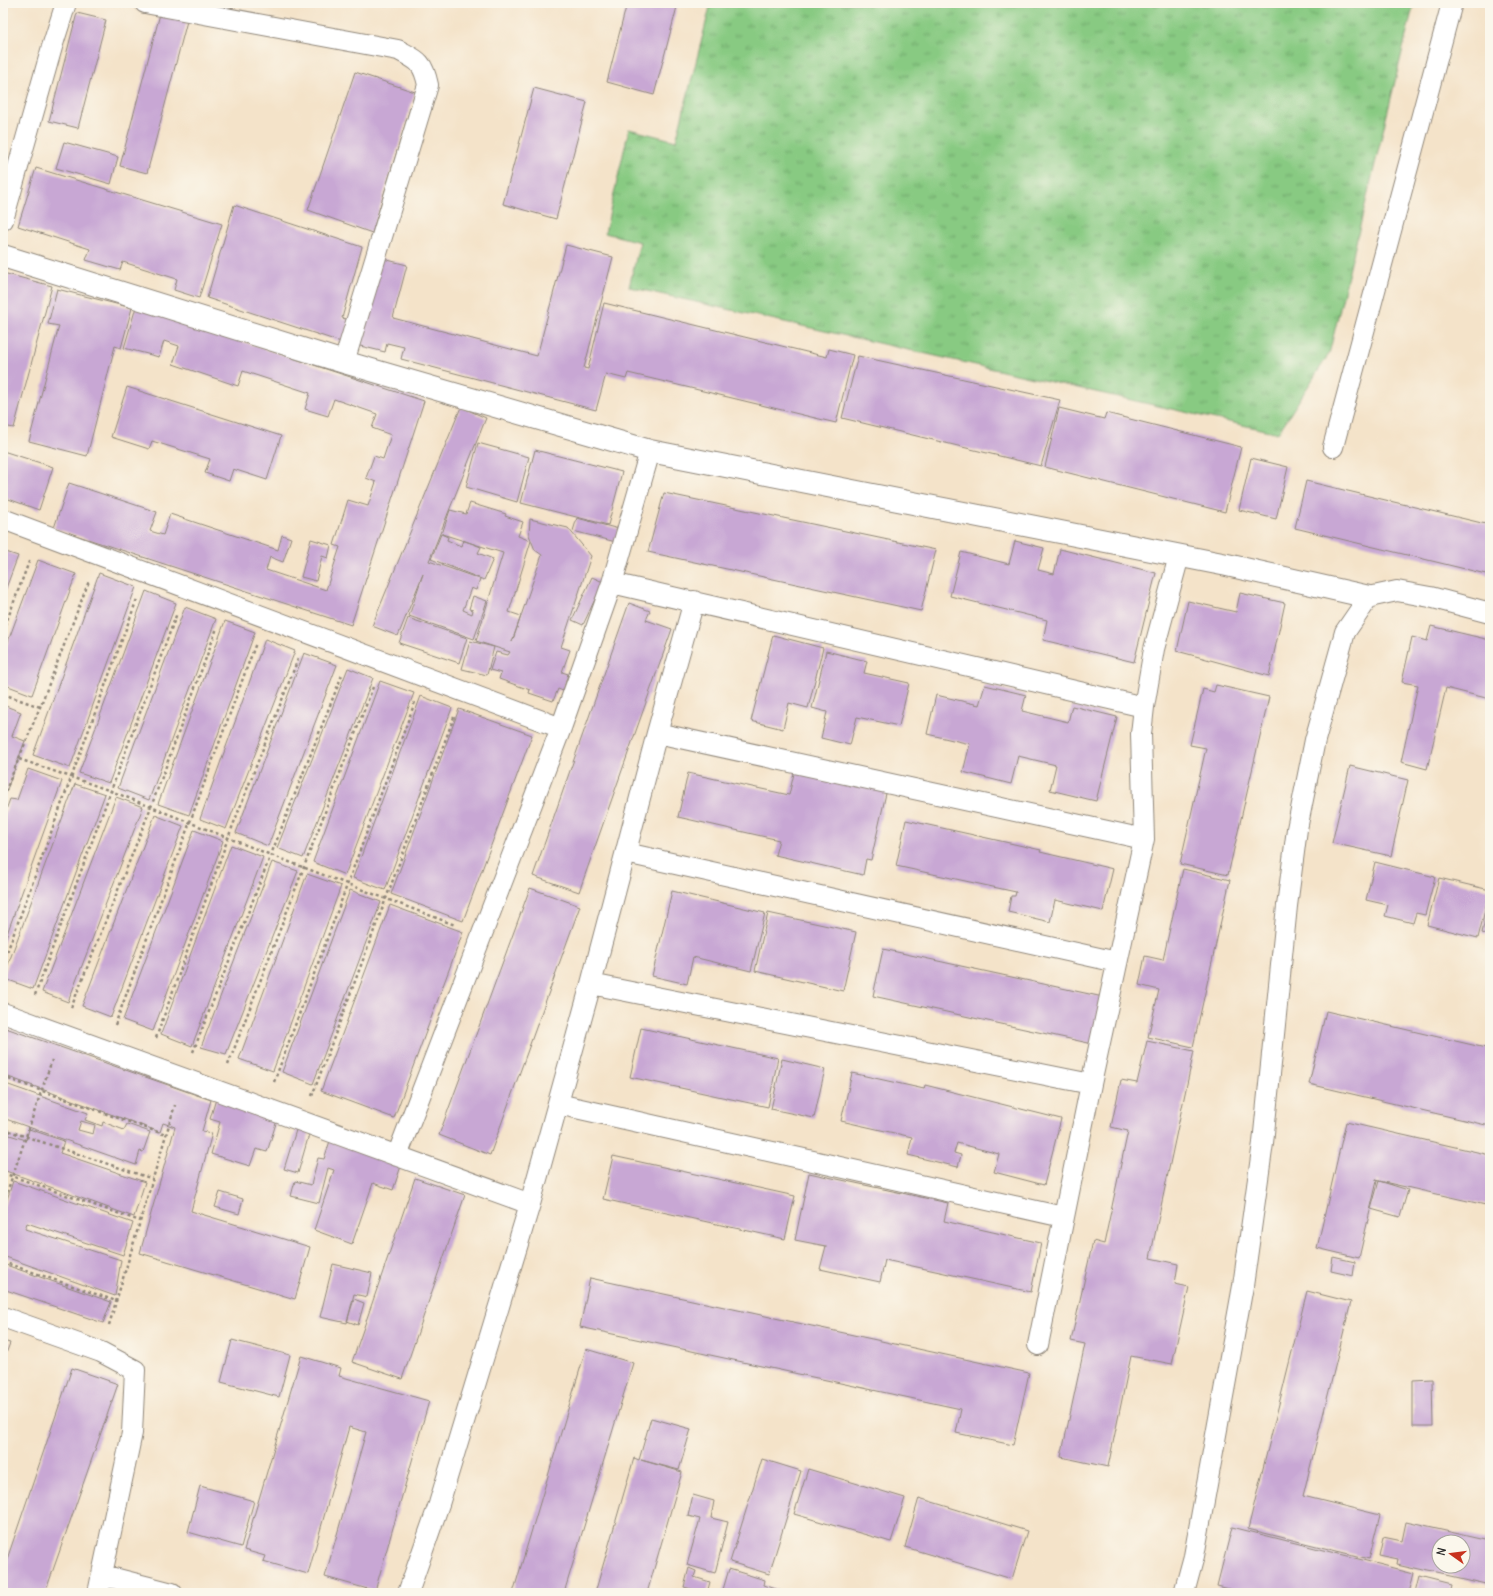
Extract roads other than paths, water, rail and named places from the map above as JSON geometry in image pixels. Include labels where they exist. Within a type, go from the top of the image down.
[{"type":"street","points":[[3,256],[344,362],[650,451],[1227,565],[1370,597]]},
{"type":"lane","points":[[3,220],[66,3]]},
{"type":"lane","points":[[145,3],[398,50],[418,61],[426,72],[428,85],[344,362]]},
{"type":"lane","points":[[1333,447],[1452,3]]},
{"type":"lane","points":[[397,1156],[561,728],[612,583],[650,451]]},
{"type":"lane","points":[[3,519],[146,574],[561,728]]},
{"type":"lane","points":[[1038,1345],[1116,962],[1144,839],[1141,734],[1144,707],[1154,649],[1179,556]]},
{"type":"lane","points":[[612,583],[1144,707]]},
{"type":"lane","points":[[1184,1593],[1194,1556],[1243,1286],[1264,1135],[1287,906],[1297,829],[1315,740],[1345,632],[1370,597],[1397,591],[1430,597],[1490,613]]},
{"type":"lane","points":[[408,1593],[439,1504],[530,1204],[591,984],[657,733],[694,602]]},
{"type":"lane","points":[[657,733],[1144,839]]},
{"type":"lane","points":[[626,853],[1116,962]]},
{"type":"lane","points":[[591,984],[1091,1084]]},
{"type":"lane","points":[[3,1013],[530,1204]]},
{"type":"lane","points":[[558,1104],[1064,1217]]},
{"type":"lane","points":[[3,1317],[101,1352],[135,1370],[132,1433],[100,1584],[172,1593]]}]
